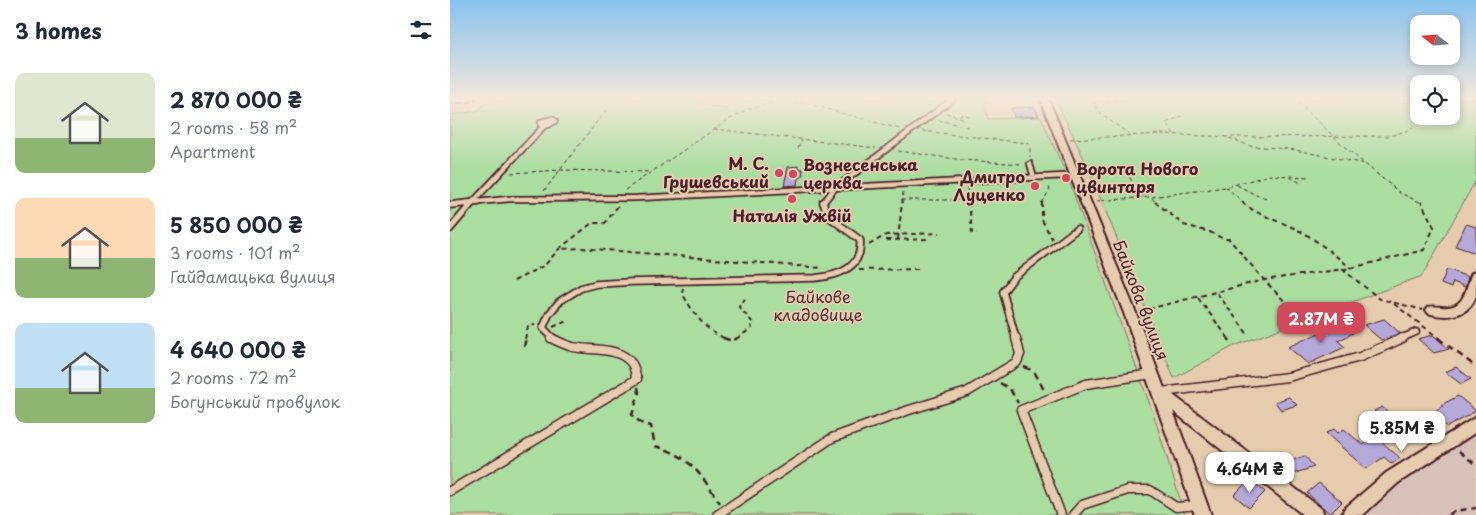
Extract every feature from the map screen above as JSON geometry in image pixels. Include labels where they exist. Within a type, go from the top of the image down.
[{"type":"street","name":"Байкова вулиця","points":[[1054,122],[1061,140],[1069,176],[1086,201],[1130,313],[1201,510]]},
{"type":"street","points":[[1432,310],[1447,312],[1460,309],[1472,292],[1476,276]]},
{"type":"street","points":[[1159,392],[1316,515]]},
{"type":"street","points":[[1350,515],[1392,478],[1476,424]]},
{"type":"lane","points":[[450,491],[637,379],[632,364],[621,356],[559,343],[548,336],[543,328],[549,313],[559,302],[587,286],[618,282],[802,278],[836,275],[846,270],[860,258],[862,249],[860,240],[828,216],[823,202],[834,189],[922,122]]},
{"type":"lane","points":[[450,229],[498,174],[544,126]]},
{"type":"lane","points":[[1030,164],[1034,178]]},
{"type":"lane","points":[[450,205],[538,198],[613,198],[834,189],[1069,176]]},
{"type":"lane","points":[[717,515],[832,438],[909,410],[967,392],[1017,362],[1020,354],[1003,292],[1014,276],[1077,229]]},
{"type":"lane","points":[[1159,392],[1288,377],[1360,357],[1416,332]]},
{"type":"lane","points":[[1061,515],[1021,410],[1086,384],[1152,374]]},
{"type":"lane","points":[[1073,515],[1082,505],[1128,490],[1150,490],[1176,507],[1201,510]]},
{"type":"path","points":[[538,198],[597,122]]},
{"type":"path","points":[[613,198],[726,122]]},
{"type":"path","points":[[877,122],[910,131]]},
{"type":"path","points":[[950,122],[968,127]]},
{"type":"path","points":[[1112,122],[1130,136]]},
{"type":"path","points":[[1168,122],[1166,123],[1174,134]]},
{"type":"path","points":[[1130,313],[1217,294],[1264,280],[1351,268],[1424,250],[1434,227],[1421,202],[1400,193],[1319,122]]},
{"type":"path","points":[[1061,140],[1174,134],[1229,138],[1334,136],[1368,138],[1402,135],[1416,125]]},
{"type":"path","points":[[714,129],[963,160],[1030,164],[1030,147],[1027,143],[919,130],[925,127]]},
{"type":"path","points":[[1229,138],[1235,142],[1249,145],[1290,149],[1331,159],[1366,164]]},
{"type":"path","points":[[798,148],[802,140]]},
{"type":"path","points":[[1123,165],[1138,193],[1145,197]]},
{"type":"path","points":[[498,174],[561,170],[652,172]]},
{"type":"path","points":[[1086,201],[1151,197],[1226,187],[1270,176],[1309,177]]},
{"type":"path","points":[[1289,176],[1301,183]]},
{"type":"path","points":[[1043,177],[1050,189],[1040,206],[1041,222],[1050,237],[1057,244]]},
{"type":"path","points":[[967,185],[972,233],[977,233]]},
{"type":"path","points":[[1237,185],[1256,195],[1267,198]]},
{"type":"path","points":[[1226,187],[1249,208],[1296,229],[1330,251],[1351,268]]},
{"type":"path","points":[[898,239],[903,189]]},
{"type":"path","points":[[1151,197],[1156,205],[1187,227],[1216,232],[1224,239],[1229,238],[1264,280],[1298,316]]},
{"type":"path","points":[[901,200],[968,200]]},
{"type":"path","points":[[514,281],[545,265],[559,249],[592,224],[605,223],[615,210]]},
{"type":"path","points":[[862,249],[886,235],[940,233]]},
{"type":"path","points":[[886,240],[931,239]]},
{"type":"path","points":[[559,249],[582,248],[826,269]]},
{"type":"path","points":[[846,270],[919,269]]},
{"type":"path","points":[[1342,269],[1380,299],[1394,304],[1432,310]]},
{"type":"path","points":[[682,289],[682,293],[688,301],[690,308],[711,333],[732,341],[752,328],[751,326],[754,324],[739,307],[740,303],[747,298]]},
{"type":"path","points":[[1217,294],[1249,336]]},
{"type":"path","points":[[1198,298],[1230,341]]},
{"type":"path","points":[[1394,304],[1476,367]]},
{"type":"path","points":[[544,331],[567,321]]},
{"type":"path","points":[[524,347],[528,326]]},
{"type":"path","points":[[1017,362],[1034,371],[1049,399]]},
{"type":"path","points":[[992,377],[1010,389],[1021,410]]},
{"type":"path","points":[[637,379],[639,393],[632,415],[641,422],[651,426],[655,446],[673,450],[690,460],[725,509]]},
{"type":"path","points":[[1459,451],[1476,466]]},
{"type":"path","points":[[1449,515],[1454,511],[1476,508]]},
{"type":"shaded area","points":[[1476,424],[1476,515],[1350,515]]},
{"type":"green space","name":"Байкове кладовище","points":[[450,122],[1043,122],[1069,181],[1154,416],[1185,515],[450,515]]},
{"type":"green space","points":[[1066,122],[1410,122],[1410,125],[1460,125],[1460,122],[1476,122],[1476,180],[1422,276],[1234,346],[1174,378],[1086,163]]},
{"type":"building","name":"Вознесенська церква","points":[[799,166],[799,169],[803,169],[802,177],[798,178],[797,185],[784,186],[788,167]]},
{"type":"building","points":[[1466,224],[1476,227],[1476,253],[1455,246]]},
{"type":"building","points":[[1447,269],[1468,277],[1465,287],[1453,282],[1451,288],[1441,284]]},
{"type":"building","points":[[1384,319],[1400,333],[1381,340],[1364,325]]},
{"type":"building","points":[[1341,323],[1353,333],[1338,341],[1345,347],[1308,364],[1288,347]]},
{"type":"building","points":[[1433,335],[1449,349],[1434,353],[1418,339]]},
{"type":"building","points":[[1456,367],[1471,379],[1461,384],[1445,372]]},
{"type":"building","points":[[1458,396],[1476,411],[1447,427],[1430,414],[1443,406],[1441,405]]},
{"type":"building","points":[[1289,397],[1297,405],[1281,410],[1275,402]]},
{"type":"building","points":[[1382,407],[1404,426],[1396,430],[1374,411]]},
{"type":"building","points":[[1334,429],[1338,433],[1344,429],[1363,445],[1376,437],[1400,458],[1392,464],[1384,457],[1366,469],[1326,433]]},
{"type":"building","points":[[1305,456],[1314,467],[1283,477],[1273,467]]},
{"type":"building","points":[[1250,479],[1265,492],[1249,508],[1234,495]]},
{"type":"building","points":[[1319,483],[1342,502],[1330,514],[1307,493]]},
{"type":"place","name":"М. С. Грушевський","points":[[779,173]]},
{"type":"place","name":"Вознесенська церква","points":[[793,174]]},
{"type":"place","name":"Ворота Нового цвинтаря","points":[[1066,178]]},
{"type":"place","name":"Дмитро Луценко","points":[[1035,186]]},
{"type":"place","name":"Наталія Ужвій","points":[[792,199]]}]
